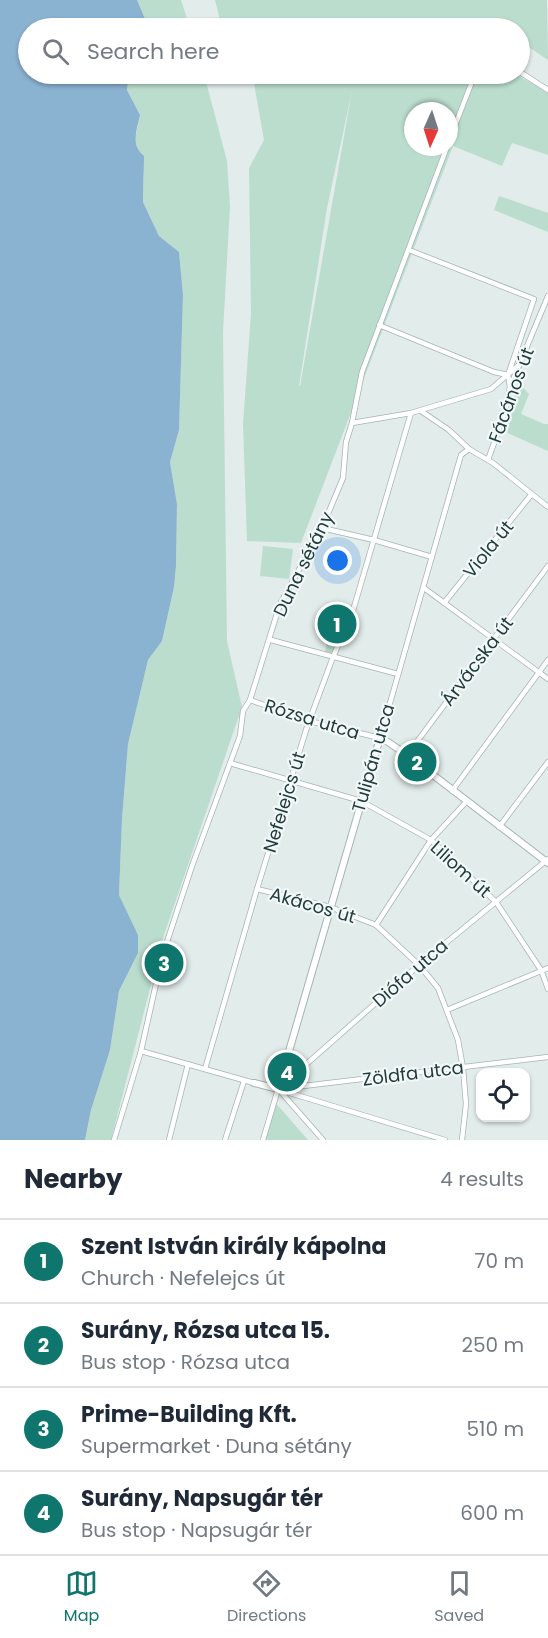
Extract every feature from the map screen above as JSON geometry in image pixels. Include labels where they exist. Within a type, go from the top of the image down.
[{"type":"street","points":[[530,79],[548,90]]},
{"type":"street","points":[[458,118],[471,84]]},
{"type":"street","name":"Duna sétány","points":[[114,1140],[141,1051],[162,957],[192,866],[240,736],[243,711],[250,700],[271,640],[280,604],[322,528],[343,478],[346,442],[362,372],[444,156]]},
{"type":"street","points":[[409,249],[534,299],[508,375],[510,387]]},
{"type":"street","name":"Fácános út","points":[[488,460],[505,412],[510,387],[548,296]]},
{"type":"street","points":[[379,326],[494,372],[508,375]]},
{"type":"street","points":[[352,423],[421,411],[491,388],[520,364]]},
{"type":"street","points":[[421,411],[548,507]]},
{"type":"street","name":"Nefelejcs út","points":[[205,1069],[309,721],[352,614],[411,413]]},
{"type":"street","name":"Tulipán utca","points":[[278,1089],[461,455],[469,449]]},
{"type":"street","name":"Viola út","points":[[444,603],[531,495]]},
{"type":"street","points":[[322,528],[375,540],[432,557]]},
{"type":"street","name":"Árvácska út","points":[[407,755],[548,566]]},
{"type":"street","points":[[424,588],[548,679]]},
{"type":"street","points":[[271,640],[398,674]]},
{"type":"street","points":[[452,791],[548,660]]},
{"type":"street","name":"Rózsa utca","points":[[250,700],[309,721],[380,738],[388,742],[547,861]]},
{"type":"street","name":"Liliom út","points":[[230,762],[361,801],[430,840],[496,902],[541,970],[548,989]]},
{"type":"street","points":[[499,827],[548,762]]},
{"type":"street","points":[[376,925],[430,840],[466,802]]},
{"type":"street","name":"Diófa utca","points":[[278,1089],[419,965],[547,861]]},
{"type":"street","name":"Akácos út","points":[[257,889],[330,907],[376,925],[419,965],[438,988],[458,1040],[463,1068],[466,1104],[462,1140]]},
{"type":"street","points":[[447,1010],[548,968]]},
{"type":"street","points":[[141,1051],[278,1089],[445,1140]]},
{"type":"street","name":"Zöldfa utca","points":[[278,1089],[548,1057]]},
{"type":"street","points":[[169,1140],[188,1064]]},
{"type":"street","points":[[225,1140],[244,1081]]},
{"type":"street","points":[[263,1140],[278,1089]]},
{"type":"street","points":[[278,1089],[323,1140]]},
{"type":"green space","points":[[137,0],[181,0],[187,18],[145,18]]},
{"type":"green space","points":[[215,0],[547,0],[548,60],[530,48],[530,18],[220,18]]},
{"type":"green space","points":[[530,82],[548,92],[548,155],[512,143],[502,166],[458,148],[458,102],[404,102],[404,156],[449,156],[301,543],[247,541],[243,424],[251,314],[249,168],[264,140],[254,84],[530,84]],"holes":[[[352,91],[300,386],[327,208]]]},
{"type":"green space","points":[[128,84],[207,84],[227,161],[230,206],[223,333],[227,641],[242,707],[163,938],[111,1140],[85,1140],[91,1110],[110,1050],[119,991],[138,953],[138,935],[119,895],[128,744],[148,660],[162,641],[174,587],[176,566],[177,504],[170,462],[179,430],[183,295],[179,252],[159,236],[143,202],[144,175],[135,139],[140,115],[127,90]]},
{"type":"green space","points":[[499,196],[548,213],[548,232],[494,210]]},
{"type":"green space","points":[[519,383],[529,394],[521,414],[548,424],[548,451],[503,431]]},
{"type":"green space","points":[[263,546],[293,549],[289,579],[260,576]]},
{"type":"green space","points":[[332,613],[348,619],[332,656],[325,653]]},
{"type":"green space","points":[[273,1100],[308,1140],[263,1140]]},
{"type":"water","points":[[0,0],[137,0],[145,18],[18,18],[18,84],[128,84],[127,90],[140,115],[136,142],[144,156],[143,202],[159,236],[179,252],[183,295],[179,430],[170,462],[177,504],[174,587],[162,641],[148,660],[128,744],[122,819],[119,895],[138,935],[138,953],[119,991],[110,1050],[91,1110],[85,1140],[0,1140]]},
{"type":"place","name":"Szent István király kápolna","points":[[337,624]]},
{"type":"place","name":"Surány, Rózsa utca 15.","points":[[417,762]]},
{"type":"place","name":"Prime-Building Kft.","points":[[164,963]]},
{"type":"place","name":"Surány, Napsugár tér","points":[[287,1072]]}]
